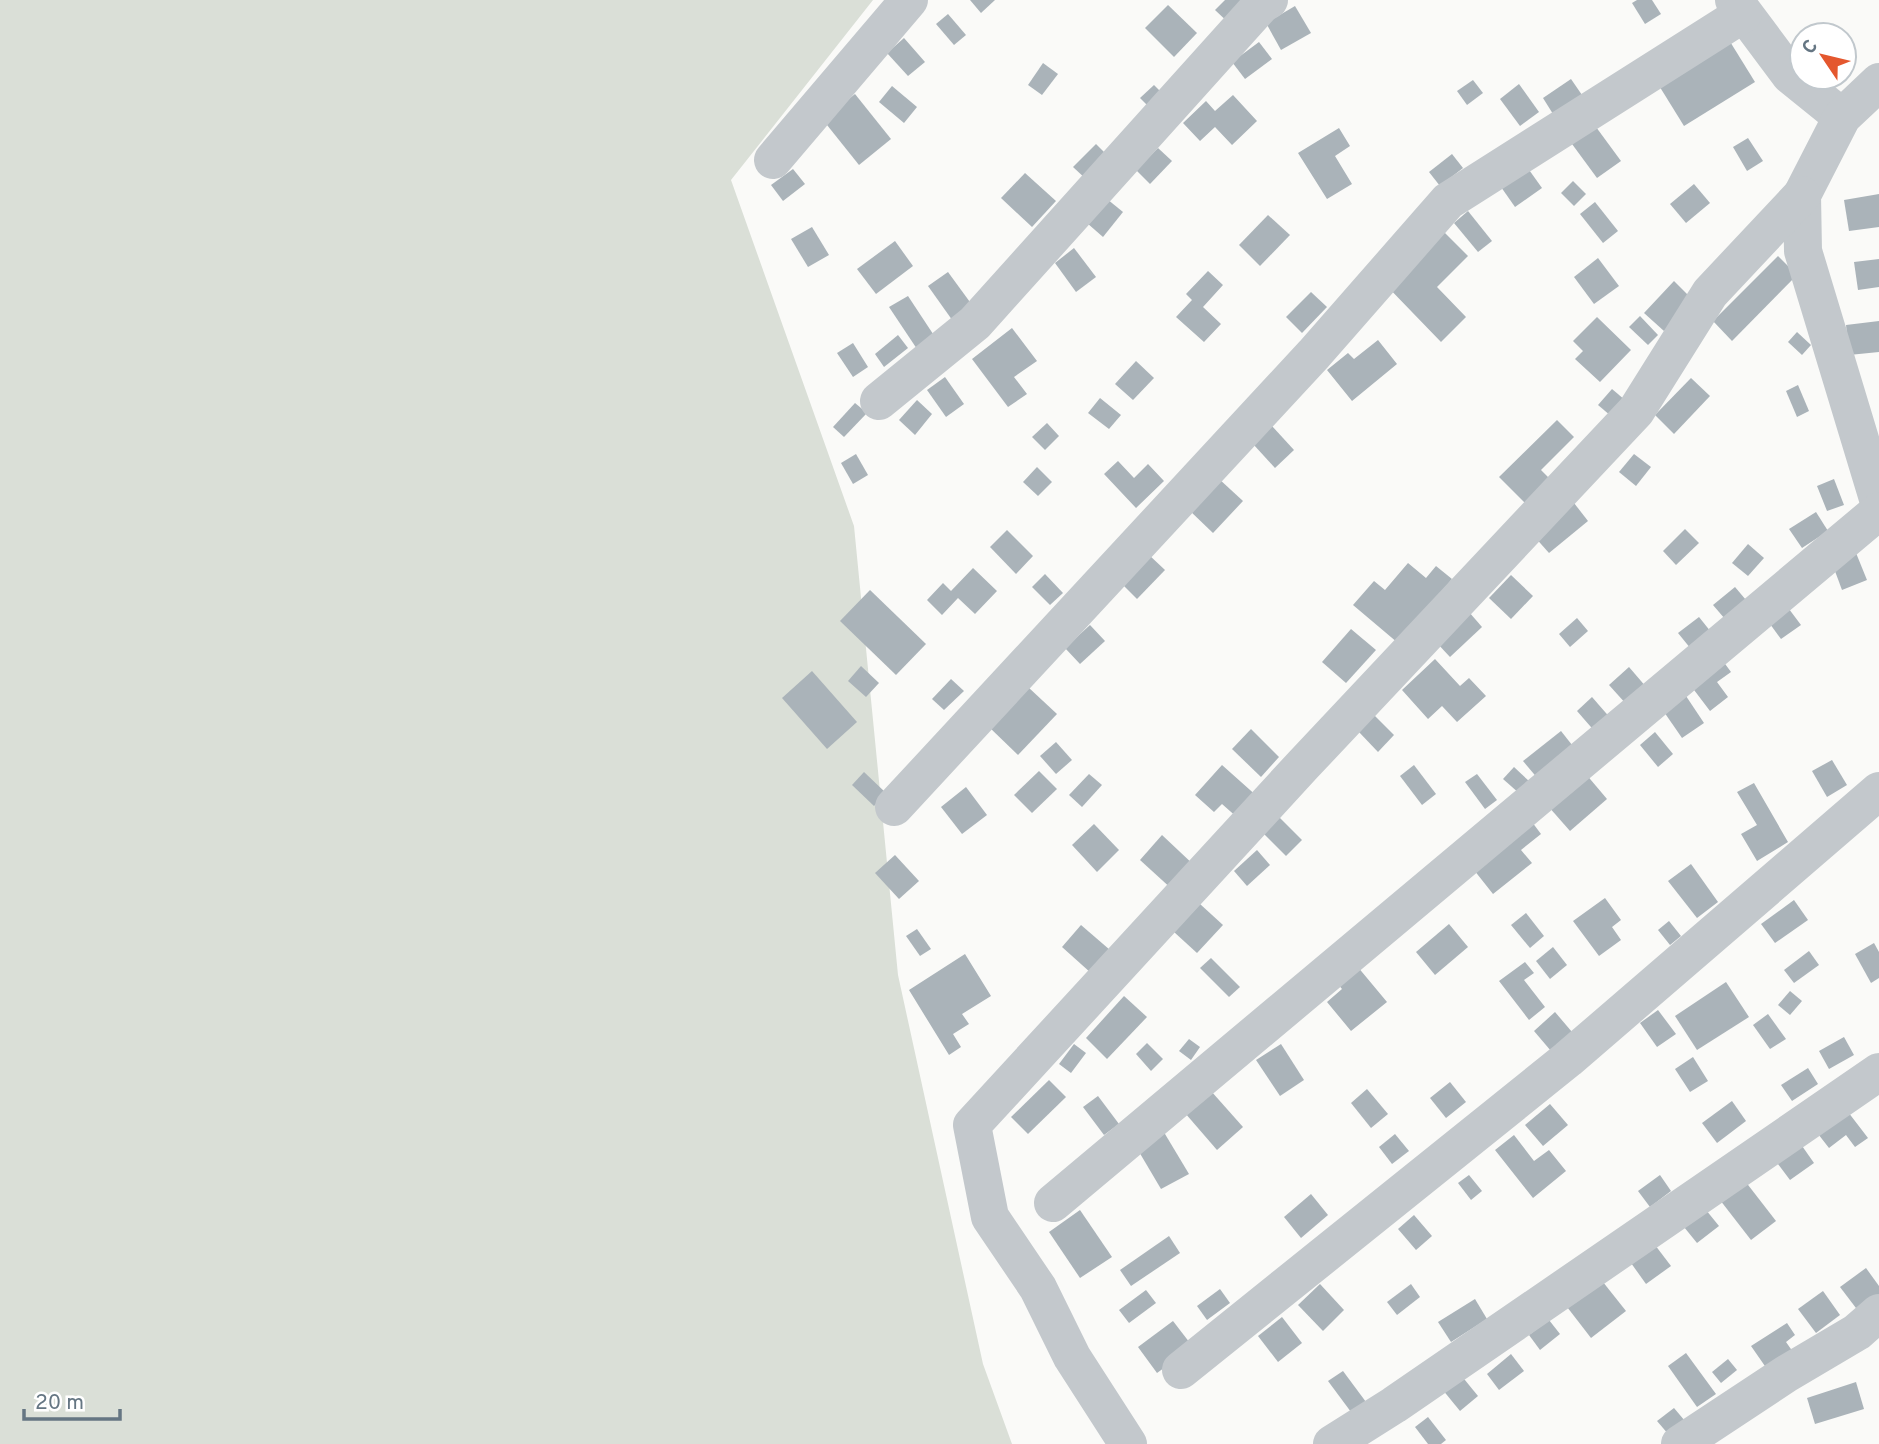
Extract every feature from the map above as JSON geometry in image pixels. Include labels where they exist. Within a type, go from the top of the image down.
[{"type":"street","points":[[773,160],[909,0]]},
{"type":"street","points":[[879,401],[975,323],[1262,4],[1269,0]]},
{"type":"street","points":[[894,807],[1314,354],[1448,201],[1738,7],[1790,75],[1842,117]]},
{"type":"street","points":[[1128,1444],[1072,1357],[1038,1288],[990,1217],[972,1125],[1312,755],[1636,411],[1710,293],[1802,195],[1842,117],[1879,82]]},
{"type":"street","points":[[1802,195],[1803,251],[1879,502]]},
{"type":"street","points":[[1054,1203],[1879,511]]},
{"type":"street","points":[[1181,1370],[1568,1059],[1879,791]]},
{"type":"street","points":[[1332,1444],[1394,1405],[1879,1072]]},
{"type":"street","points":[[1681,1444],[1786,1374],[1857,1332],[1879,1313]]},
{"type":"shaded area","points":[[0,0],[873,0],[731,180],[854,526],[898,975],[983,1364],[1012,1444],[0,1444]]},
{"type":"building","points":[[970,0],[995,0],[981,13]]},
{"type":"building","points":[[1225,0],[1248,0],[1231,25],[1215,10]]},
{"type":"building","points":[[1637,0],[1652,0],[1661,14],[1645,24],[1632,3]]},
{"type":"building","points":[[1168,5],[1197,33],[1174,57],[1145,28]]},
{"type":"building","points":[[1295,6],[1311,33],[1281,50],[1266,23]]},
{"type":"building","points":[[948,14],[966,35],[954,45],[936,24]]},
{"type":"building","points":[[904,38],[925,62],[908,76],[887,53]]},
{"type":"building","points":[[1729,40],[1755,82],[1684,126],[1658,84]]},
{"type":"building","points":[[1259,42],[1272,59],[1245,79],[1232,62]]},
{"type":"building","points":[[1043,63],[1058,74],[1042,95],[1028,85]]},
{"type":"building","points":[[1571,79],[1582,95],[1553,114],[1543,98]]},
{"type":"building","points":[[1473,80],[1483,93],[1467,105],[1457,91]]},
{"type":"building","points":[[1519,84],[1539,112],[1520,126],[1500,99]]},
{"type":"building","points":[[1154,85],[1167,98],[1153,111],[1140,98]]},
{"type":"building","points":[[892,86],[917,107],[904,123],[879,102]]},
{"type":"building","points":[[855,94],[891,139],[859,165],[823,120]]},
{"type":"building","points":[[1233,95],[1257,121],[1232,145],[1215,127],[1200,141],[1183,123],[1206,101],[1215,111]]},
{"type":"building","points":[[1596,127],[1621,161],[1597,178],[1572,144]]},
{"type":"building","points":[[1339,128],[1350,146],[1335,156],[1352,184],[1327,199],[1298,153]]},
{"type":"building","points":[[1748,138],[1763,161],[1747,171],[1733,147]]},
{"type":"building","points":[[1096,144],[1109,157],[1087,180],[1073,167]]},
{"type":"building","points":[[1158,148],[1172,161],[1150,184],[1136,170]]},
{"type":"building","points":[[1452,154],[1463,168],[1440,186],[1429,172]]},
{"type":"building","points":[[1527,167],[1542,188],[1515,207],[1501,187]]},
{"type":"building","points":[[793,169],[805,184],[783,201],[771,185]]},
{"type":"building","points":[[1025,173],[1056,201],[1032,227],[1001,198]]},
{"type":"building","points":[[1573,181],[1586,194],[1574,206],[1561,193]]},
{"type":"building","points":[[1694,184],[1710,203],[1686,223],[1670,204]]},
{"type":"building","points":[[1879,194],[1879,227],[1849,231],[1844,200]]},
{"type":"building","points":[[1107,199],[1123,212],[1103,237],[1087,223]]},
{"type":"building","points":[[1595,202],[1618,231],[1603,243],[1580,214]]},
{"type":"building","points":[[1468,211],[1492,241],[1478,252],[1454,223]]},
{"type":"building","points":[[1268,215],[1290,235],[1260,266],[1239,245]]},
{"type":"building","points":[[812,227],[829,255],[808,267],[791,239]]},
{"type":"building","points":[[1440,228],[1468,256],[1437,287],[1466,317],[1441,342],[1383,282]]},
{"type":"building","points":[[895,241],[913,266],[876,294],[857,269]]},
{"type":"building","points":[[1074,248],[1096,277],[1076,292],[1055,263]]},
{"type":"building","points":[[1778,256],[1797,275],[1732,341],[1713,321]]},
{"type":"building","points":[[1598,258],[1619,286],[1594,304],[1574,277]]},
{"type":"building","points":[[1879,259],[1879,287],[1858,290],[1854,262]]},
{"type":"building","points":[[1208,271],[1223,285],[1203,307],[1221,324],[1204,342],[1176,317],[1192,300],[1186,294]]},
{"type":"building","points":[[948,272],[975,309],[955,324],[928,286]]},
{"type":"building","points":[[1674,281],[1693,300],[1664,331],[1644,313]]},
{"type":"building","points":[[1311,292],[1327,307],[1302,333],[1286,317]]},
{"type":"building","points":[[908,296],[937,340],[919,352],[889,307]]},
{"type":"building","points":[[1640,316],[1658,335],[1648,345],[1629,327]]},
{"type":"building","points":[[1597,317],[1631,350],[1600,382],[1575,359],[1583,351],[1573,341]]},
{"type":"building","points":[[1879,321],[1879,352],[1849,355],[1846,325]]},
{"type":"building","points":[[1012,328],[1037,361],[1014,377],[1027,394],[1008,407],[972,359]]},
{"type":"building","points":[[1797,332],[1811,345],[1802,355],[1788,342]]},
{"type":"building","points":[[898,335],[908,348],[884,367],[875,354]]},
{"type":"building","points":[[1378,340],[1397,364],[1352,401],[1327,370],[1348,353],[1354,359]]},
{"type":"building","points":[[853,343],[868,367],[853,377],[837,353]]},
{"type":"building","points":[[1136,361],[1154,378],[1133,400],[1115,384]]},
{"type":"building","points":[[945,377],[964,404],[946,417],[927,390]]},
{"type":"building","points":[[1691,378],[1710,396],[1674,434],[1655,415]]},
{"type":"building","points":[[1798,385],[1809,411],[1797,417],[1786,391]]},
{"type":"building","points":[[1612,389],[1625,400],[1611,416],[1598,405]]},
{"type":"building","points":[[1100,398],[1121,415],[1109,429],[1088,413]]},
{"type":"building","points":[[917,400],[932,414],[915,435],[899,420]]},
{"type":"building","points":[[855,403],[867,413],[844,437],[833,427]]},
{"type":"building","points":[[1557,420],[1574,437],[1541,470],[1554,483],[1529,507],[1499,477]]},
{"type":"building","points":[[1047,423],[1059,436],[1045,450],[1032,437]]},
{"type":"building","points":[[1272,426],[1294,450],[1275,468],[1253,444]]},
{"type":"building","points":[[856,454],[868,475],[853,484],[841,463]]},
{"type":"building","points":[[1634,454],[1651,467],[1636,486],[1619,472]]},
{"type":"building","points":[[1118,461],[1134,478],[1148,464],[1164,481],[1136,508],[1104,474]]},
{"type":"building","points":[[1037,467],[1052,482],[1038,496],[1023,482]]},
{"type":"building","points":[[1218,478],[1243,501],[1213,533],[1188,509]]},
{"type":"building","points":[[1834,479],[1844,505],[1827,511],[1817,486]]},
{"type":"building","points":[[1574,503],[1588,521],[1549,553],[1533,535]]},
{"type":"building","points":[[1816,512],[1828,531],[1802,548],[1789,529]]},
{"type":"building","points":[[1685,529],[1699,543],[1676,565],[1663,551]]},
{"type":"building","points":[[1007,530],[1033,556],[1016,574],[990,547]]},
{"type":"building","points":[[1748,544],[1764,558],[1748,576],[1732,563]]},
{"type":"building","points":[[1856,553],[1867,580],[1842,590],[1832,563]]},
{"type":"building","points":[[1148,554],[1165,570],[1137,599],[1121,583]]},
{"type":"building","points":[[1408,563],[1426,578],[1436,566],[1452,579],[1398,643],[1353,605],[1374,581],[1385,590]]},
{"type":"building","points":[[973,568],[997,591],[975,614],[958,598],[942,615],[927,600],[943,583],[951,591]]},
{"type":"building","points":[[1045,574],[1063,593],[1050,605],[1032,587]]},
{"type":"building","points":[[1511,575],[1533,596],[1511,619],[1489,598]]},
{"type":"building","points":[[1735,587],[1746,600],[1725,619],[1713,605]]},
{"type":"building","points":[[870,590],[926,644],[896,675],[840,621]]},
{"type":"building","points":[[1789,609],[1801,625],[1781,639],[1770,624]]},
{"type":"building","points":[[1469,612],[1482,627],[1450,657],[1436,642]]},
{"type":"building","points":[[1699,617],[1711,632],[1691,649],[1678,633]]},
{"type":"building","points":[[1577,618],[1588,631],[1570,647],[1559,634]]},
{"type":"building","points":[[1090,625],[1105,641],[1080,664],[1065,648]]},
{"type":"building","points":[[1351,629],[1376,650],[1346,683],[1322,662]]},
{"type":"building","points":[[1720,657],[1731,672],[1717,682],[1728,697],[1710,711],[1688,682]]},
{"type":"building","points":[[1435,659],[1460,686],[1469,678],[1486,696],[1457,722],[1442,706],[1428,719],[1402,690]]},
{"type":"building","points":[[861,666],[879,683],[866,697],[848,681]]},
{"type":"building","points":[[1629,667],[1647,688],[1627,705],[1609,685]]},
{"type":"building","points":[[812,671],[857,722],[827,749],[782,698]]},
{"type":"building","points":[[951,679],[964,691],[944,710],[932,699]]},
{"type":"building","points":[[1028,687],[1057,714],[1018,755],[989,727]]},
{"type":"building","points":[[1684,693],[1704,723],[1682,738],[1662,709]]},
{"type":"building","points":[[1592,697],[1612,720],[1597,734],[1577,711]]},
{"type":"building","points":[[1374,715],[1394,735],[1378,752],[1358,731]]},
{"type":"building","points":[[1251,729],[1279,757],[1261,777],[1232,749]]},
{"type":"building","points":[[1561,731],[1576,750],[1539,780],[1523,761]]},
{"type":"building","points":[[1655,732],[1673,754],[1658,767],[1640,745]]},
{"type":"building","points":[[1056,742],[1072,760],[1056,774],[1040,756]]},
{"type":"building","points":[[1832,760],[1847,785],[1827,797],[1812,771]]},
{"type":"building","points":[[1222,765],[1259,798],[1239,819],[1222,804],[1214,812],[1195,795]]},
{"type":"building","points":[[1414,765],[1436,794],[1422,805],[1400,776]]},
{"type":"building","points":[[1514,767],[1530,782],[1520,794],[1503,779]]},
{"type":"building","points":[[1039,771],[1057,789],[1032,813],[1014,795]]},
{"type":"building","points":[[864,772],[886,793],[874,806],[852,785]]},
{"type":"building","points":[[1585,773],[1607,799],[1570,831],[1548,806]]},
{"type":"building","points":[[1089,774],[1102,785],[1082,807],[1069,795]]},
{"type":"building","points":[[1477,774],[1497,800],[1485,809],[1465,782]]},
{"type":"building","points":[[1754,783],[1788,842],[1757,861],[1741,834],[1757,825],[1737,792]]},
{"type":"building","points":[[966,787],[987,815],[962,834],[941,807]]},
{"type":"building","points":[[1278,816],[1302,840],[1286,856],[1262,832]]},
{"type":"building","points":[[1529,818],[1541,834],[1521,850],[1532,863],[1493,894],[1474,870]]},
{"type":"building","points":[[1094,824],[1119,850],[1097,872],[1072,845]]},
{"type":"building","points":[[1162,835],[1196,867],[1174,891],[1140,860]]},
{"type":"building","points":[[1257,850],[1270,865],[1247,886],[1234,871]]},
{"type":"building","points":[[895,855],[919,881],[899,899],[875,873]]},
{"type":"building","points":[[1691,864],[1718,902],[1697,918],[1668,881]]},
{"type":"building","points":[[1605,898],[1621,920],[1612,927],[1621,940],[1599,956],[1573,921]]},
{"type":"building","points":[[1794,900],[1808,920],[1775,943],[1761,924]]},
{"type":"building","points":[[1200,904],[1223,925],[1197,953],[1174,932]]},
{"type":"building","points":[[1526,913],[1544,936],[1530,948],[1511,925]]},
{"type":"building","points":[[1669,921],[1681,936],[1670,945],[1658,930]]},
{"type":"building","points":[[1449,924],[1468,947],[1435,975],[1416,952]]},
{"type":"building","points":[[1081,925],[1110,950],[1091,973],[1062,947]]},
{"type":"building","points":[[917,929],[931,949],[920,956],[906,936]]},
{"type":"building","points":[[1874,943],[1879,952],[1879,978],[1871,983],[1855,954]]},
{"type":"building","points":[[1553,947],[1567,965],[1550,979],[1536,961]]},
{"type":"building","points":[[1809,951],[1819,965],[1794,983],[1784,970]]},
{"type":"building","points":[[965,954],[991,996],[962,1014],[969,1024],[953,1034],[961,1047],[949,1055],[909,990]]},
{"type":"building","points":[[1211,958],[1240,987],[1229,997],[1200,968]]},
{"type":"building","points":[[1525,962],[1534,973],[1524,980],[1545,1007],[1529,1020],[1499,981]]},
{"type":"building","points":[[1357,966],[1387,1002],[1351,1031],[1327,1002],[1342,989],[1337,983]]},
{"type":"building","points":[[1726,982],[1749,1017],[1697,1050],[1675,1016]]},
{"type":"building","points":[[1790,991],[1802,1001],[1790,1015],[1778,1005]]},
{"type":"building","points":[[1124,996],[1147,1017],[1107,1059],[1086,1038]]},
{"type":"building","points":[[1658,1010],[1676,1034],[1657,1047],[1640,1023]]},
{"type":"building","points":[[1555,1012],[1572,1032],[1551,1051],[1534,1031]]},
{"type":"building","points":[[1768,1014],[1786,1039],[1770,1049],[1753,1025]]},
{"type":"building","points":[[1844,1037],[1854,1055],[1829,1069],[1819,1051]]},
{"type":"building","points":[[1189,1039],[1200,1047],[1191,1060],[1179,1051]]},
{"type":"building","points":[[1147,1043],[1163,1059],[1151,1071],[1136,1054]]},
{"type":"building","points":[[1074,1044],[1086,1053],[1071,1073],[1059,1064]]},
{"type":"building","points":[[1281,1044],[1304,1080],[1280,1096],[1256,1060]]},
{"type":"building","points":[[1693,1057],[1708,1081],[1690,1092],[1675,1069]]},
{"type":"building","points":[[1808,1068],[1818,1084],[1792,1101],[1781,1085]]},
{"type":"building","points":[[1049,1080],[1066,1097],[1028,1134],[1011,1117]]},
{"type":"building","points":[[1450,1082],[1466,1102],[1446,1118],[1430,1098]]},
{"type":"building","points":[[1367,1089],[1388,1114],[1371,1128],[1351,1103]]},
{"type":"building","points":[[1211,1091],[1243,1127],[1217,1150],[1185,1113]]},
{"type":"building","points":[[1098,1096],[1119,1124],[1104,1135],[1083,1107]]},
{"type":"building","points":[[1732,1101],[1746,1121],[1717,1143],[1702,1123]]},
{"type":"building","points":[[1550,1104],[1568,1125],[1543,1146],[1525,1125]]},
{"type":"building","points":[[1845,1108],[1868,1138],[1855,1147],[1846,1135],[1829,1148],[1815,1130]]},
{"type":"building","points":[[1162,1129],[1189,1174],[1161,1189],[1135,1145]]},
{"type":"building","points":[[1395,1134],[1409,1151],[1392,1164],[1379,1147]]},
{"type":"building","points":[[1514,1135],[1534,1161],[1549,1150],[1566,1171],[1533,1198],[1495,1150]]},
{"type":"building","points":[[1800,1143],[1814,1163],[1790,1180],[1775,1160]]},
{"type":"building","points":[[1469,1175],[1482,1191],[1471,1200],[1458,1183]]},
{"type":"building","points":[[1660,1175],[1671,1191],[1650,1207],[1638,1191]]},
{"type":"building","points":[[1745,1181],[1776,1221],[1751,1240],[1720,1200]]},
{"type":"building","points":[[1311,1194],[1328,1215],[1301,1238],[1284,1217]]},
{"type":"building","points":[[1080,1210],[1112,1257],[1080,1278],[1049,1232]]},
{"type":"building","points":[[1706,1210],[1719,1226],[1697,1243],[1684,1227]]},
{"type":"building","points":[[1414,1215],[1432,1236],[1416,1250],[1398,1229]]},
{"type":"building","points":[[1169,1236],[1180,1253],[1131,1286],[1120,1270]]},
{"type":"building","points":[[1655,1245],[1671,1266],[1646,1284],[1631,1263]]},
{"type":"building","points":[[1866,1268],[1879,1286],[1879,1297],[1859,1312],[1840,1287]]},
{"type":"building","points":[[1599,1277],[1626,1311],[1591,1338],[1564,1303]]},
{"type":"building","points":[[1320,1284],[1344,1310],[1323,1331],[1298,1305]]},
{"type":"building","points":[[1411,1284],[1420,1297],[1397,1315],[1387,1302]]},
{"type":"building","points":[[1220,1289],[1230,1303],[1207,1320],[1197,1306]]},
{"type":"building","points":[[1146,1290],[1156,1303],[1129,1323],[1119,1310]]},
{"type":"building","points":[[1823,1291],[1840,1315],[1816,1333],[1798,1309]]},
{"type":"building","points":[[1475,1299],[1487,1319],[1451,1342],[1438,1322]]},
{"type":"building","points":[[1282,1317],[1302,1343],[1278,1362],[1258,1336]]},
{"type":"building","points":[[1549,1320],[1560,1334],[1540,1350],[1529,1335]]},
{"type":"building","points":[[1173,1321],[1193,1347],[1157,1373],[1138,1347]]},
{"type":"building","points":[[1787,1323],[1795,1335],[1786,1342],[1793,1352],[1767,1369],[1751,1346]]},
{"type":"building","points":[[1686,1353],[1716,1394],[1697,1407],[1668,1366]]},
{"type":"building","points":[[1511,1354],[1524,1371],[1499,1390],[1487,1374]]},
{"type":"building","points":[[1728,1359],[1737,1370],[1721,1383],[1712,1372]]},
{"type":"building","points":[[1343,1371],[1366,1402],[1351,1412],[1328,1381]]},
{"type":"building","points":[[1460,1374],[1478,1396],[1460,1411],[1442,1389]]},
{"type":"building","points":[[1856,1382],[1864,1409],[1815,1424],[1807,1398]]},
{"type":"building","points":[[1674,1408],[1685,1421],[1669,1435],[1657,1421]]},
{"type":"building","points":[[1428,1417],[1446,1440],[1441,1444],[1428,1444],[1415,1427]]}]
